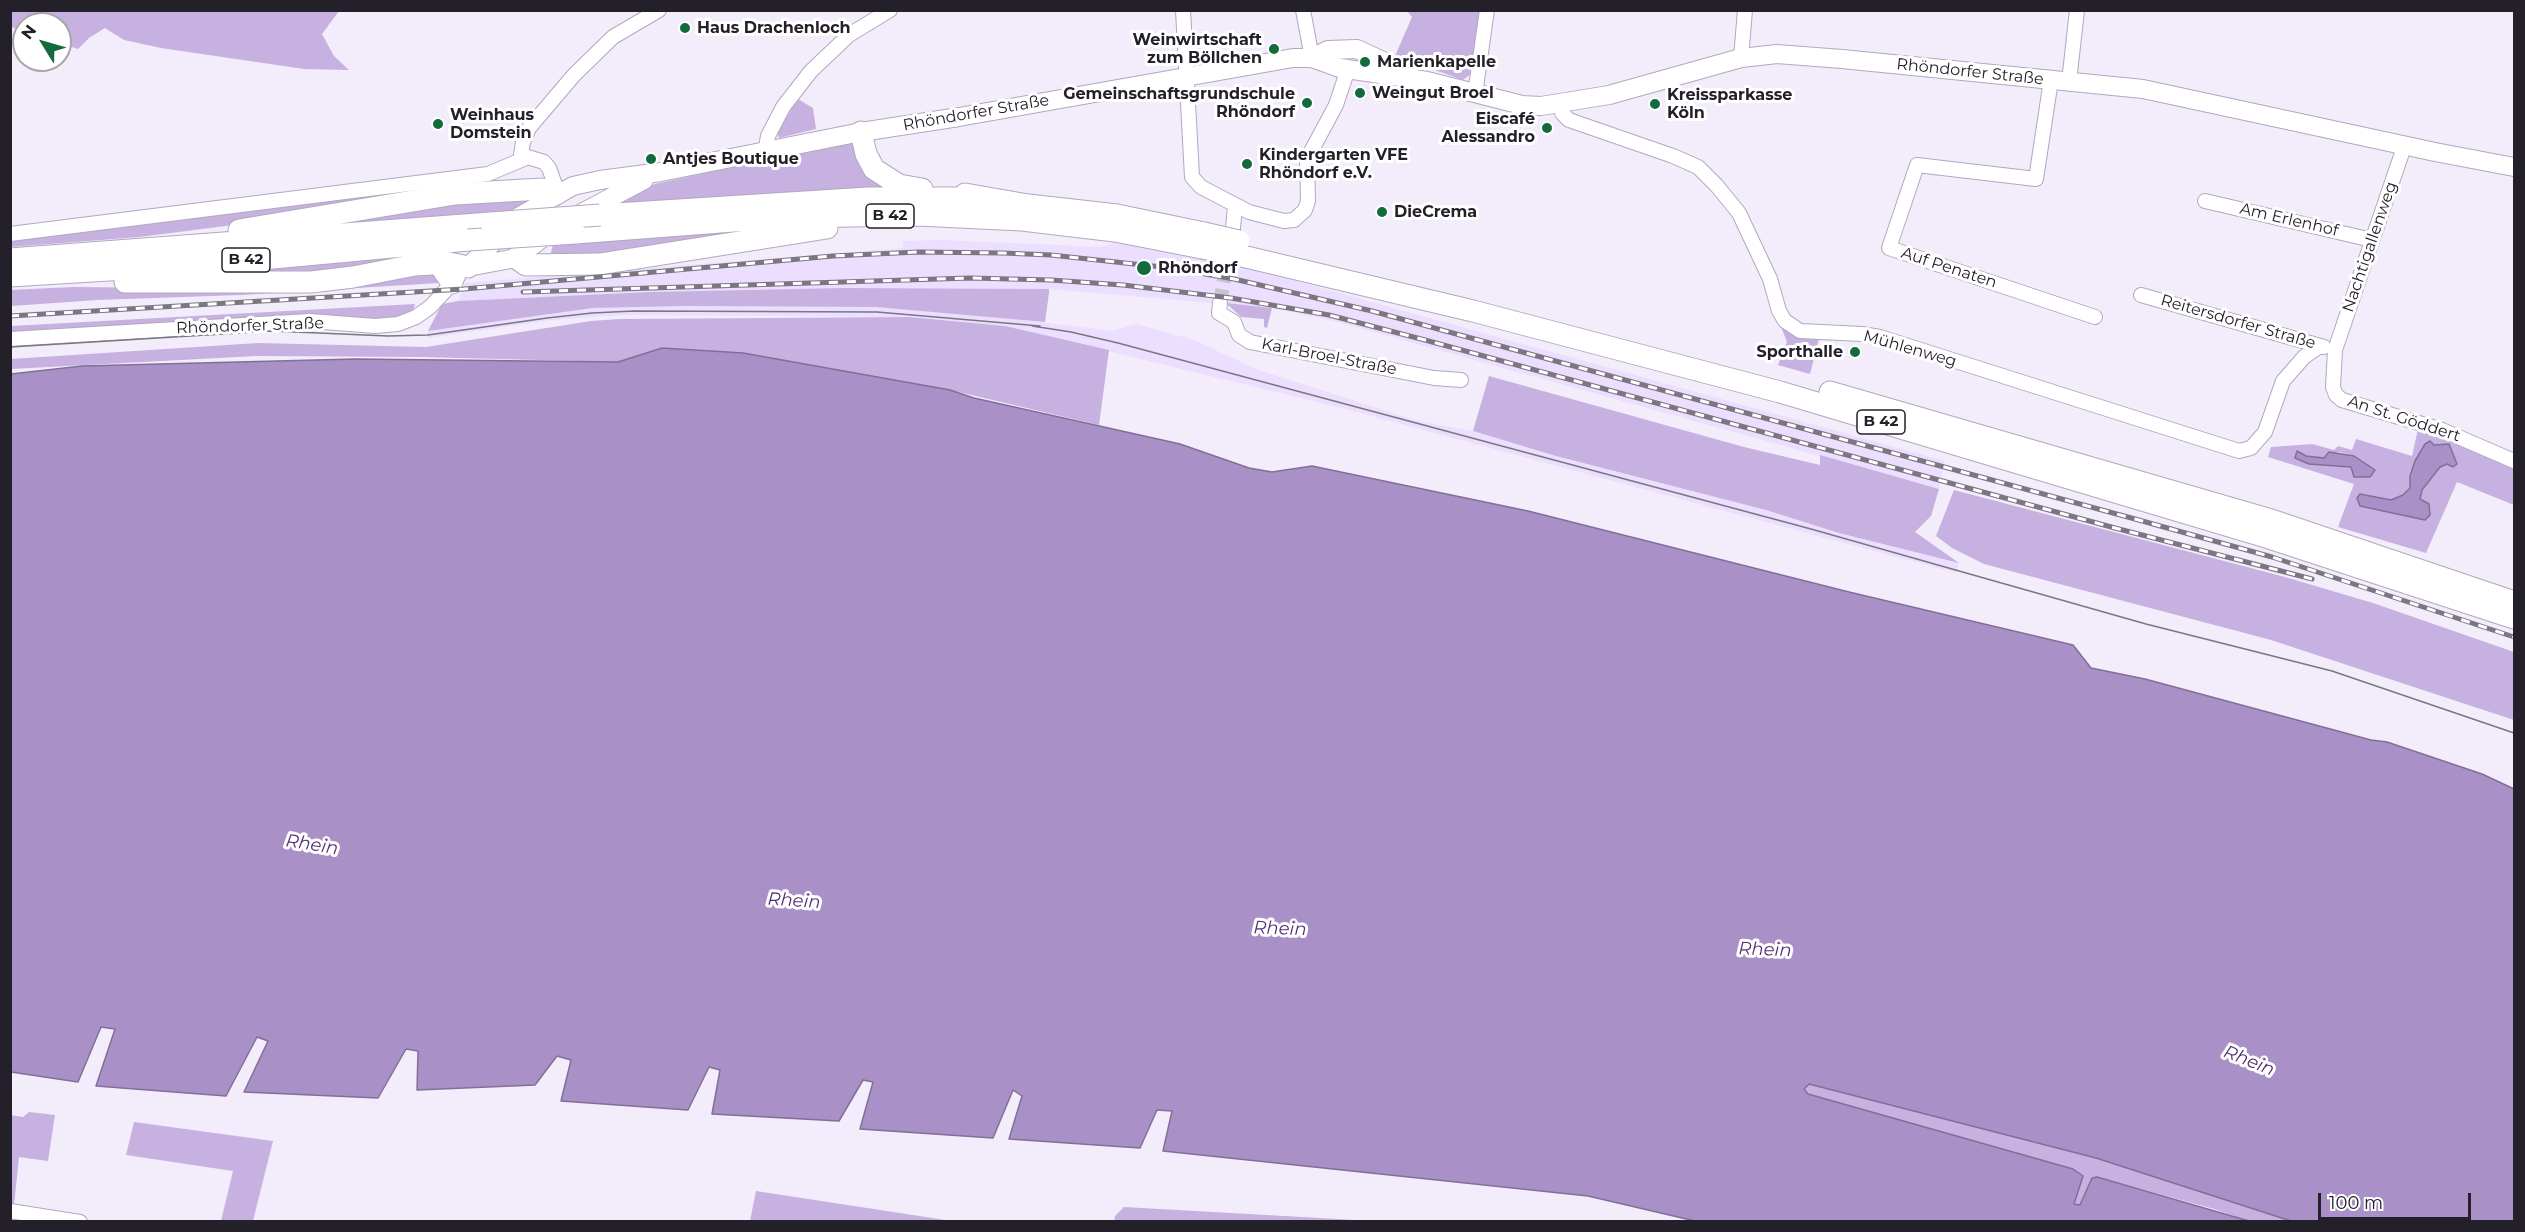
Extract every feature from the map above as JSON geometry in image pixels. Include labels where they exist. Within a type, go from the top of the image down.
[{"type":"highway","name":"B 42","points":[[861,132],[866,154],[874,169],[887,179],[909,189],[954,191],[978,198]]},
{"type":"highway","points":[[90,254],[455,195],[542,189],[558,194]]},
{"type":"highway","name":"B 42","points":[[15,270],[90,254],[600,215],[868,198],[978,198],[1117,215],[1203,240]]},
{"type":"highway","name":"B 42","points":[[516,258],[526,265],[600,264],[918,215]]},
{"type":"highway","name":"B 42","points":[[15,270],[208,264],[567,229],[786,217],[918,215],[1022,220],[1203,240],[1237,241],[1650,343],[2016,444],[2268,519],[2514,602]]},
{"type":"highway","name":"B 42","points":[[1237,241],[1485,314],[1780,392],[2266,537],[2514,618]]},
{"type":"highway","name":"B 42","points":[[15,270],[74,281],[301,283],[353,277],[415,265],[449,263],[468,267]]},
{"type":"highway","points":[[439,264],[452,282]]},
{"type":"main road","points":[[1341,49],[1336,53],[1335,58],[1344,68]]},
{"type":"main road","name":"Rhöndorfer Straße","points":[[1312,58],[1328,50],[1357,49],[1427,81]]},
{"type":"main road","name":"Rhöndorfer Straße","points":[[468,267],[520,216],[573,186],[765,153],[861,132],[1293,58],[1312,58],[1344,68],[1427,81],[1522,105],[1562,104],[1609,95],[1741,58],[1777,54],[1842,59],[2143,88],[2435,152],[2514,166]]},
{"type":"main road","name":"Rhöndorfer Straße","points":[[468,267],[516,258],[567,229],[626,188],[661,172]]},
{"type":"main road","points":[[558,194],[562,200],[567,229]]},
{"type":"main road","points":[[516,258],[510,233],[520,216]]},
{"type":"street","points":[[558,194],[549,168],[538,160],[520,155],[529,128],[567,83],[614,37],[659,10]]},
{"type":"street","points":[[765,153],[768,136],[783,107],[811,71],[854,31],[890,10]]},
{"type":"street","points":[[1183,10],[1192,177],[1201,187],[1259,216],[1284,221],[1294,220],[1305,210],[1308,201],[1307,159],[1336,105],[1344,68]]},
{"type":"street","points":[[1303,10],[1312,58]]},
{"type":"street","points":[[1475,94],[1487,10]]},
{"type":"street","points":[[1741,58],[1745,10]]},
{"type":"street","points":[[2060,81],[2077,10]]},
{"type":"street","name":"Auf Penaten","points":[[2060,81],[2036,179],[1917,165],[1889,248],[2095,317]]},
{"type":"street","name":"Mühlenweg","points":[[1562,104],[1562,113],[1569,120],[1698,167],[1739,213],[1770,279],[1779,311],[1785,321],[1800,331],[1880,337],[2239,451],[2251,448],[2265,432],[2283,381],[2304,357],[2320,346]]},
{"type":"street","name":"Nachtigallenweg","points":[[2335,350],[2405,144]]},
{"type":"street","points":[[10,234],[488,174],[525,158]]},
{"type":"street","name":"Am Erlenhof","points":[[2205,201],[2372,240]]},
{"type":"street","points":[[1235,206],[1237,241]]},
{"type":"street","name":"Rhöndorfer Straße","points":[[10,339],[278,322],[310,321],[375,326],[398,324],[416,317],[430,307],[468,267]]},
{"type":"street","name":"Reitersdorfer Straße","points":[[2141,295],[2335,350]]},
{"type":"street","name":"Karl-Broel-Straße","points":[[1220,303],[1219,313],[1234,322],[1239,335],[1250,342],[1434,378],[1461,380]]},
{"type":"street","name":"An St. Göddert","points":[[2335,350],[2333,387],[2336,395],[2342,400],[2442,430],[2514,461]]},
{"type":"street","points":[[10,1211],[51,1219],[80,1221]]},
{"type":"shaded area","points":[[11,10],[339,11],[322,34],[334,56],[349,70],[304,69],[161,48],[124,40],[105,28],[89,38],[78,49],[72,47],[72,12],[12,12],[11,27]]},
{"type":"shaded area","points":[[1407,11],[1482,11],[1476,70],[1463,80],[1395,56],[1412,17]]},
{"type":"shaded area","points":[[798,99],[813,108],[816,129],[779,138],[777,132]]},
{"type":"shaded area","points":[[848,142],[854,143],[890,190],[614,205],[655,184]]},
{"type":"shaded area","points":[[418,187],[417,194],[226,226],[139,237],[11,247],[10,239]]},
{"type":"shaded area","points":[[542,193],[517,213],[242,235],[321,221]]},
{"type":"shaded area","points":[[815,223],[549,261],[553,244]]},
{"type":"shaded area","points":[[942,240],[1102,247],[1119,241],[1220,260],[1945,461],[1939,489],[1338,322],[1272,308],[1049,289],[842,288],[650,292],[458,301],[465,283],[903,248],[903,241]]},
{"type":"shaded area","points":[[406,256],[398,261],[284,278],[209,268]]},
{"type":"shaded area","points":[[431,269],[442,281],[241,295],[97,300],[11,306],[10,290],[74,287],[268,289]]},
{"type":"shaded area","points":[[842,288],[1049,289],[1049,293],[1045,322],[876,307],[684,306],[593,308],[428,331],[442,304],[458,301],[650,292]]},
{"type":"shaded area","points":[[1226,303],[1272,308],[1267,328],[1264,327],[1264,319],[1241,317]]},
{"type":"shaded area","points":[[415,304],[413,310],[393,319],[11,333],[11,326]]},
{"type":"shaded area","points":[[876,307],[1007,318],[1112,331],[1136,324],[1194,340],[1258,370],[1421,422],[1473,431],[1556,456],[1766,510],[1839,533],[1959,563],[1956,573],[1338,407],[1005,326],[909,317],[622,315],[552,320],[427,338],[428,331],[593,308]]},
{"type":"shaded area","points":[[909,317],[1005,326],[1109,350],[1099,425],[950,390],[743,353],[662,348],[618,362],[256,356],[11,369],[11,359],[258,343],[426,347],[591,321],[620,319]]},
{"type":"shaded area","points":[[1778,319],[1798,336],[1819,339],[1810,374],[1778,365],[1787,342]]},
{"type":"shaded area","points":[[1489,376],[1744,447],[1820,465],[1820,455],[1939,489],[1931,516],[1915,532],[1959,563],[1839,533],[1766,510],[1556,456],[1473,431]]},
{"type":"shaded area","points":[[2418,429],[2466,445],[2514,467],[2514,505],[2457,482],[2426,553],[2338,527],[2354,484],[2268,457],[2271,447],[2312,444],[2334,450],[2338,446],[2352,450],[2356,439],[2412,456]],"holes":[[[2434,445],[2441,445],[2448,464],[2440,467],[2422,490],[2416,518],[2360,506],[2365,494],[2391,500],[2403,495],[2410,488],[2410,476]],[[2297,451],[2306,456],[2324,458],[2339,452],[2354,456],[2351,467],[2327,463],[2318,465],[2295,458]]]},
{"type":"shaded area","points":[[1954,490],[2285,577],[2373,603],[2514,652],[2514,720],[2271,640],[1984,564],[1952,548],[1936,536]]},
{"type":"shaded area","points":[[1809,1084],[2096,1158],[2291,1221],[2249,1221],[2097,1177],[2092,1178],[2080,1205],[1808,1094],[1804,1089]]},
{"type":"shaded area","points":[[29,1112],[55,1115],[48,1161],[19,1157],[14,1205],[10,1204],[10,1115],[23,1117]]},
{"type":"shaded area","points":[[134,1122],[273,1141],[253,1221],[221,1221],[233,1171],[126,1155]]},
{"type":"shaded area","points":[[756,1191],[952,1221],[750,1221]]},
{"type":"shaded area","points":[[1124,1207],[1373,1221],[1114,1221],[1115,1216]]},
{"type":"water","name":"Rhein","points":[[662,348],[743,353],[950,390],[974,398],[1180,444],[1249,468],[1272,472],[1312,466],[1528,511],[1849,592],[2073,645],[2091,668],[2145,679],[2371,740],[2387,742],[2482,774],[2514,789],[2514,1221],[2291,1221],[2096,1158],[1809,1084],[1804,1089],[1808,1094],[2073,1169],[2083,1176],[2074,1204],[2080,1205],[2092,1178],[2097,1177],[2249,1221],[1695,1221],[1588,1196],[1163,1151],[1172,1111],[1157,1110],[1140,1148],[1009,1139],[1022,1096],[1013,1090],[993,1138],[860,1129],[873,1082],[863,1080],[839,1121],[712,1114],[720,1070],[709,1067],[688,1110],[561,1101],[571,1060],[557,1056],[535,1085],[417,1090],[418,1051],[406,1049],[378,1098],[244,1092],[268,1041],[257,1037],[226,1096],[96,1086],[115,1029],[101,1027],[78,1082],[11,1072],[11,374],[82,366],[355,359],[618,362]]},
{"type":"water","points":[[2430,441],[2434,445],[2449,444],[2457,464],[2453,467],[2447,464],[2440,467],[2422,490],[2420,499],[2429,504],[2430,515],[2425,520],[2360,506],[2357,498],[2360,494],[2391,500],[2403,495],[2410,488],[2410,476],[2415,461],[2425,444]]},
{"type":"water","points":[[2297,451],[2306,456],[2324,458],[2329,452],[2354,456],[2375,470],[2370,477],[2354,477],[2351,467],[2309,464],[2295,458]]},
{"type":"tunnel","points":[[1220,303],[1230,246]]},
{"type":"tram line","points":[[10,347],[272,331],[388,336],[428,335],[547,318],[634,311],[877,312],[1040,326]]},
{"type":"tram line","points":[[1032,326],[1118,343],[1811,529],[2146,624],[2332,671],[2514,733]]},
{"type":"railway","points":[[10,316],[464,289],[833,256],[918,252],[1051,255],[1171,268],[1234,279],[1372,311],[2135,519],[2272,557],[2514,637]]},
{"type":"railway","points":[[523,292],[970,278],[1123,285],[1231,298],[1329,315],[2115,528],[2312,579]]},
{"type":"place","name":"Haus Drachenloch","points":[[685,28]]},
{"type":"place","name":"Weinwirtschaft zum Böllchen","points":[[1274,49]]},
{"type":"place","name":"Marienkapelle","points":[[1365,62]]},
{"type":"place","name":"Weingut Broel","points":[[1360,93]]},
{"type":"place","name":"Gemeinschaftsgrundschule Rhöndorf","points":[[1307,103]]},
{"type":"place","name":"Kreissparkasse Köln","points":[[1655,104]]},
{"type":"place","name":"Weinhaus Domstein","points":[[438,124]]},
{"type":"place","name":"Eiscafé Alessandro","points":[[1547,128]]},
{"type":"place","name":"Antjes Boutique","points":[[651,159]]},
{"type":"place","name":"Kindergarten VFE Rhöndorf e.V.","points":[[1247,164]]},
{"type":"place","name":"DieCrema","points":[[1382,212]]},
{"type":"place","name":"Rhöndorf","points":[[1144,268]]},
{"type":"place","name":"Sporthalle","points":[[1855,352]]}]
